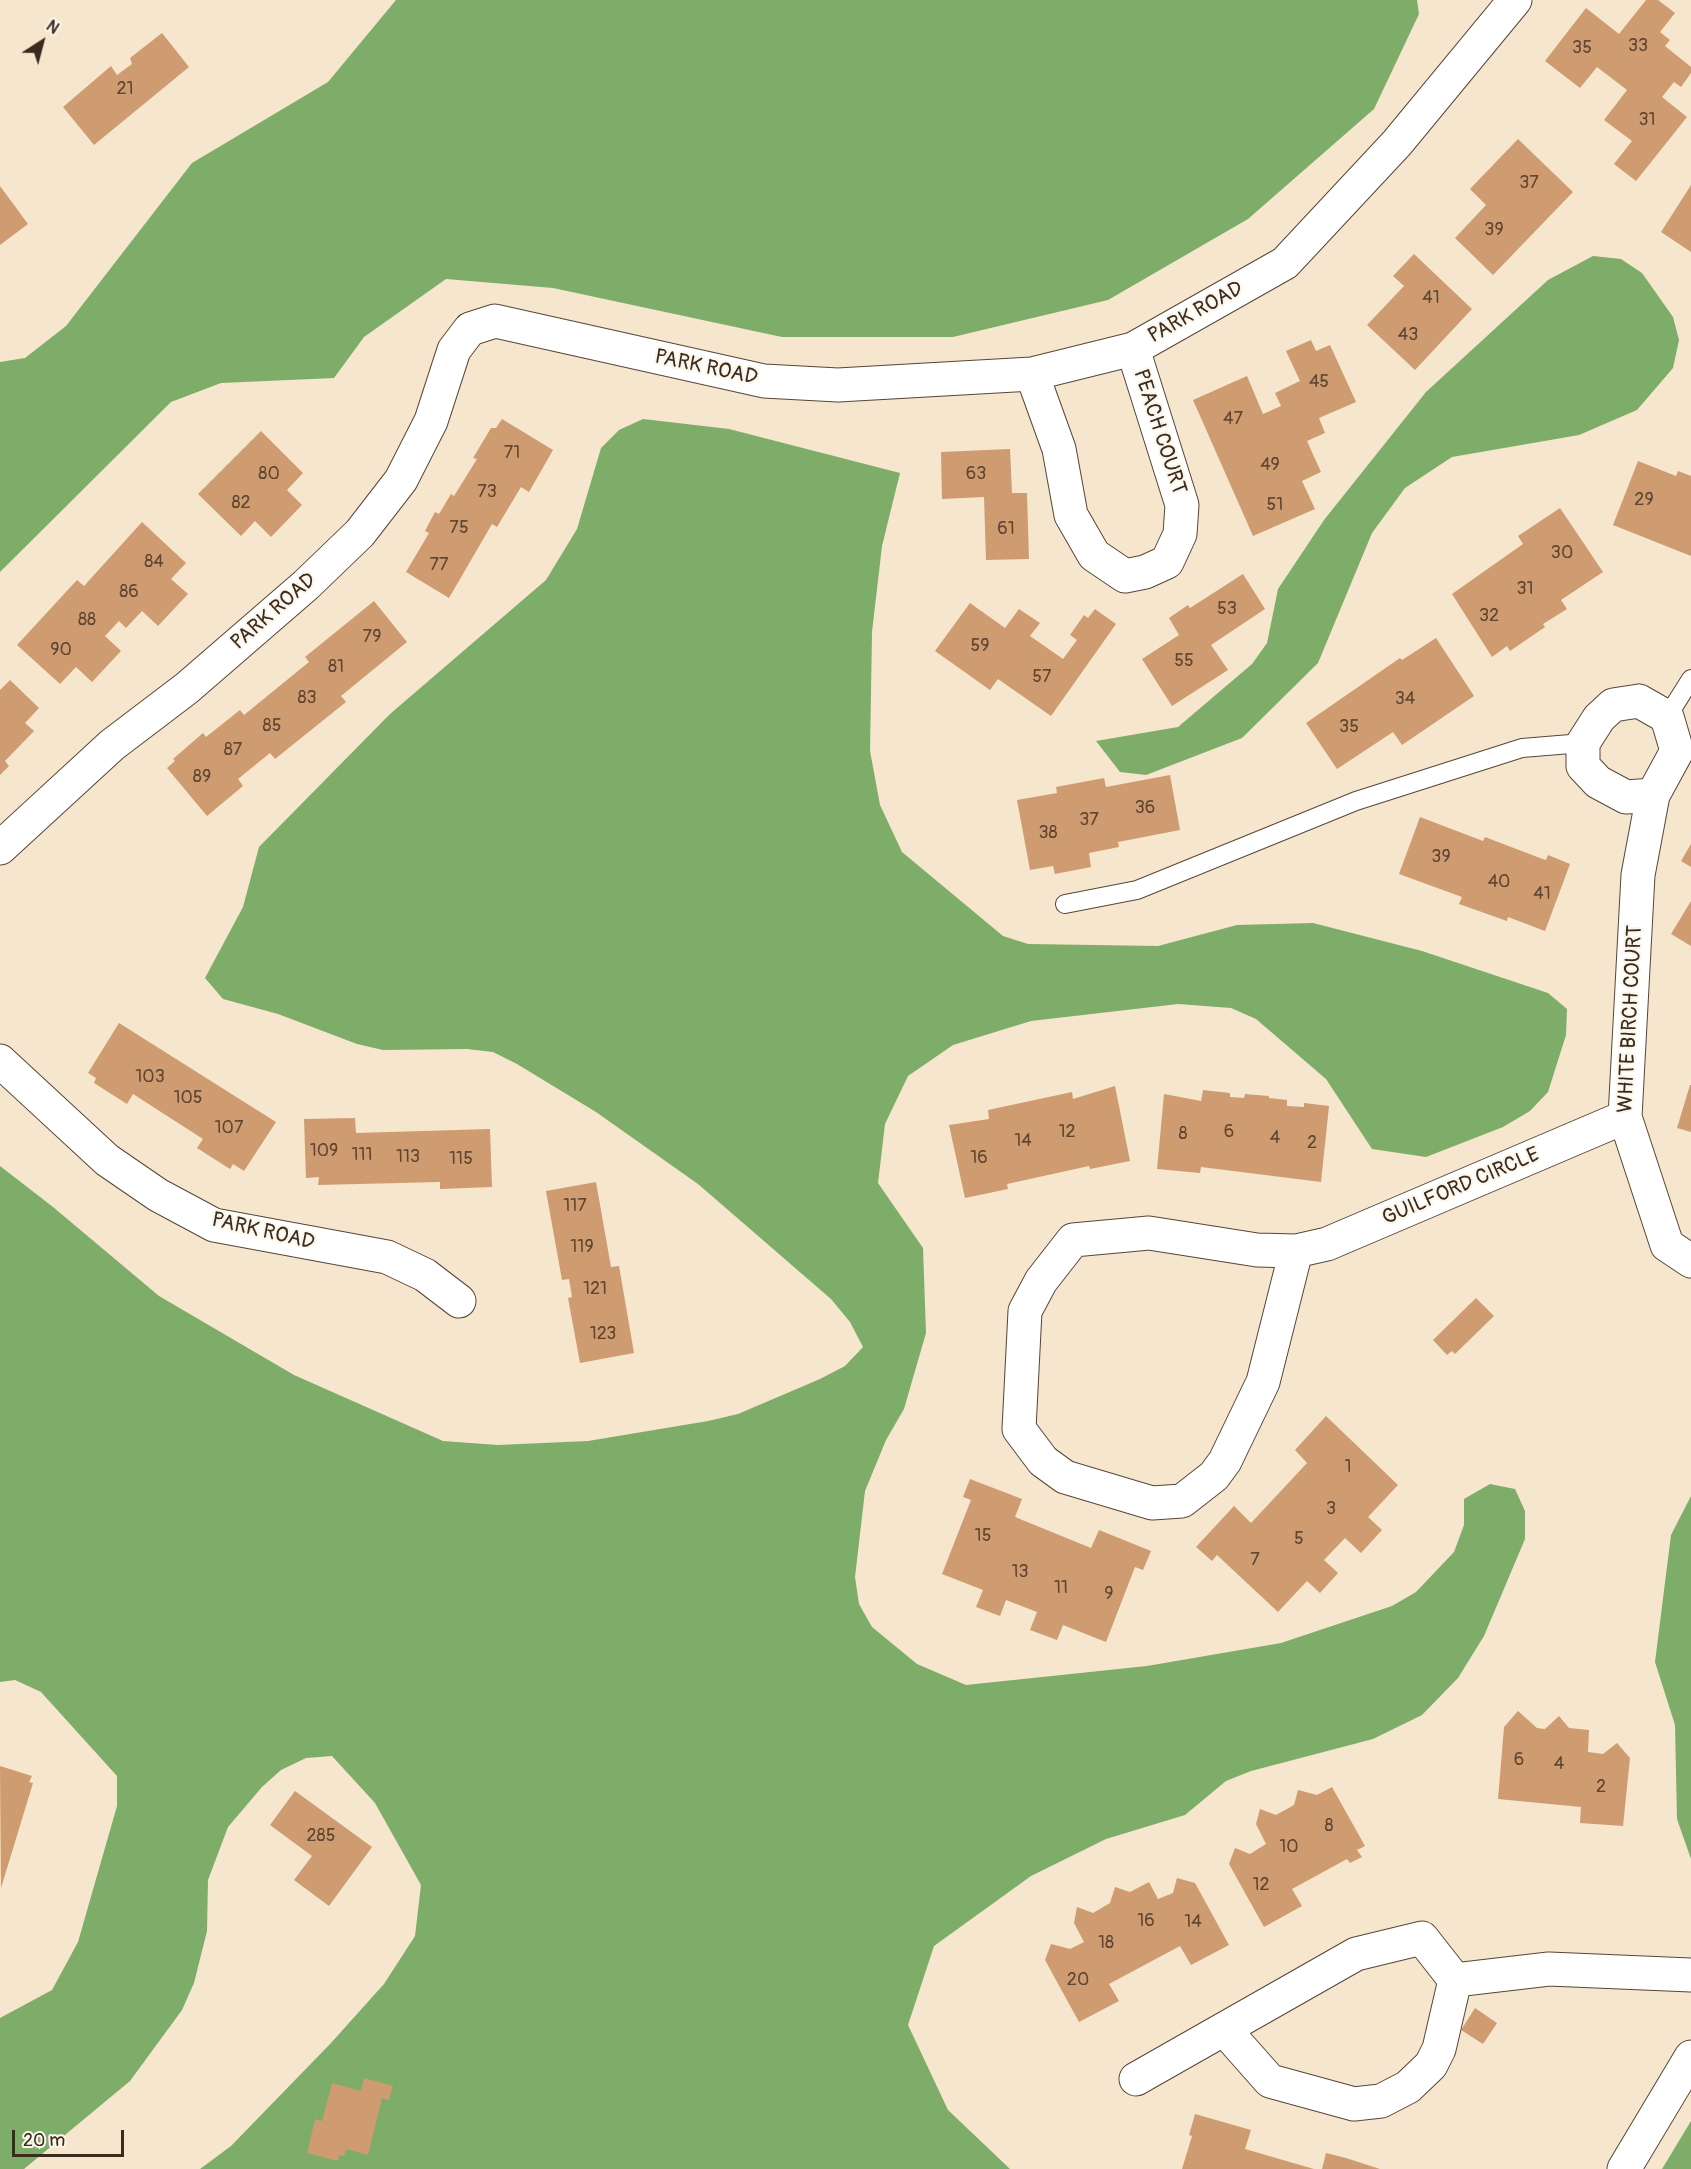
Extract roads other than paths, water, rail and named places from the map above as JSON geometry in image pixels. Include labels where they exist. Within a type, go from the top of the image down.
[{"type":"street","name":"PARK ROAD","points":[[0,848],[111,745],[187,688],[306,585],[360,533],[401,480],[431,421],[454,350],[470,328],[495,321],[764,381],[838,385],[1032,374],[1133,349],[1285,263],[1397,143],[1515,0]]},
{"type":"street","name":"PEACH COURT","points":[[1032,374],[1059,449],[1071,515],[1094,555],[1125,576],[1144,572],[1167,562],[1180,534],[1182,505],[1133,349]]},
{"type":"street","points":[[1639,700],[1667,717],[1677,751],[1653,795],[1626,798],[1598,783],[1583,766],[1583,743],[1599,718],[1613,705],[1639,700]]},
{"type":"street","name":"WHITE BIRCH COURT","points":[[1653,795],[1638,875],[1625,1117],[1667,1245],[1691,1261]]},
{"type":"street","name":"PARK ROAD","points":[[0,1061],[107,1160],[158,1195],[214,1225],[387,1257],[425,1275],[459,1302]]},
{"type":"street","name":"GUILFORD CIRCLE","points":[[1296,1251],[1263,1382],[1225,1461],[1214,1476],[1182,1501],[1152,1503],[1065,1477],[1043,1461],[1019,1429],[1025,1311],[1041,1281],[1074,1240],[1149,1233],[1257,1250],[1296,1251],[1327,1244],[1625,1117]]},
{"type":"street","points":[[1136,2079],[1356,1954],[1422,1938],[1455,1980]]},
{"type":"street","points":[[1455,1980],[1549,1969],[1691,1975]]},
{"type":"street","points":[[1224,2029],[1270,2081],[1353,2103],[1381,2101],[1408,2087],[1431,2065],[1439,2049],[1455,1980]]},
{"type":"street","points":[[1624,2169],[1691,2057]]},
{"type":"lane","points":[[1667,717],[1691,680]]},
{"type":"lane","points":[[1065,904],[1137,890],[1356,801],[1522,748],[1583,743]]}]
